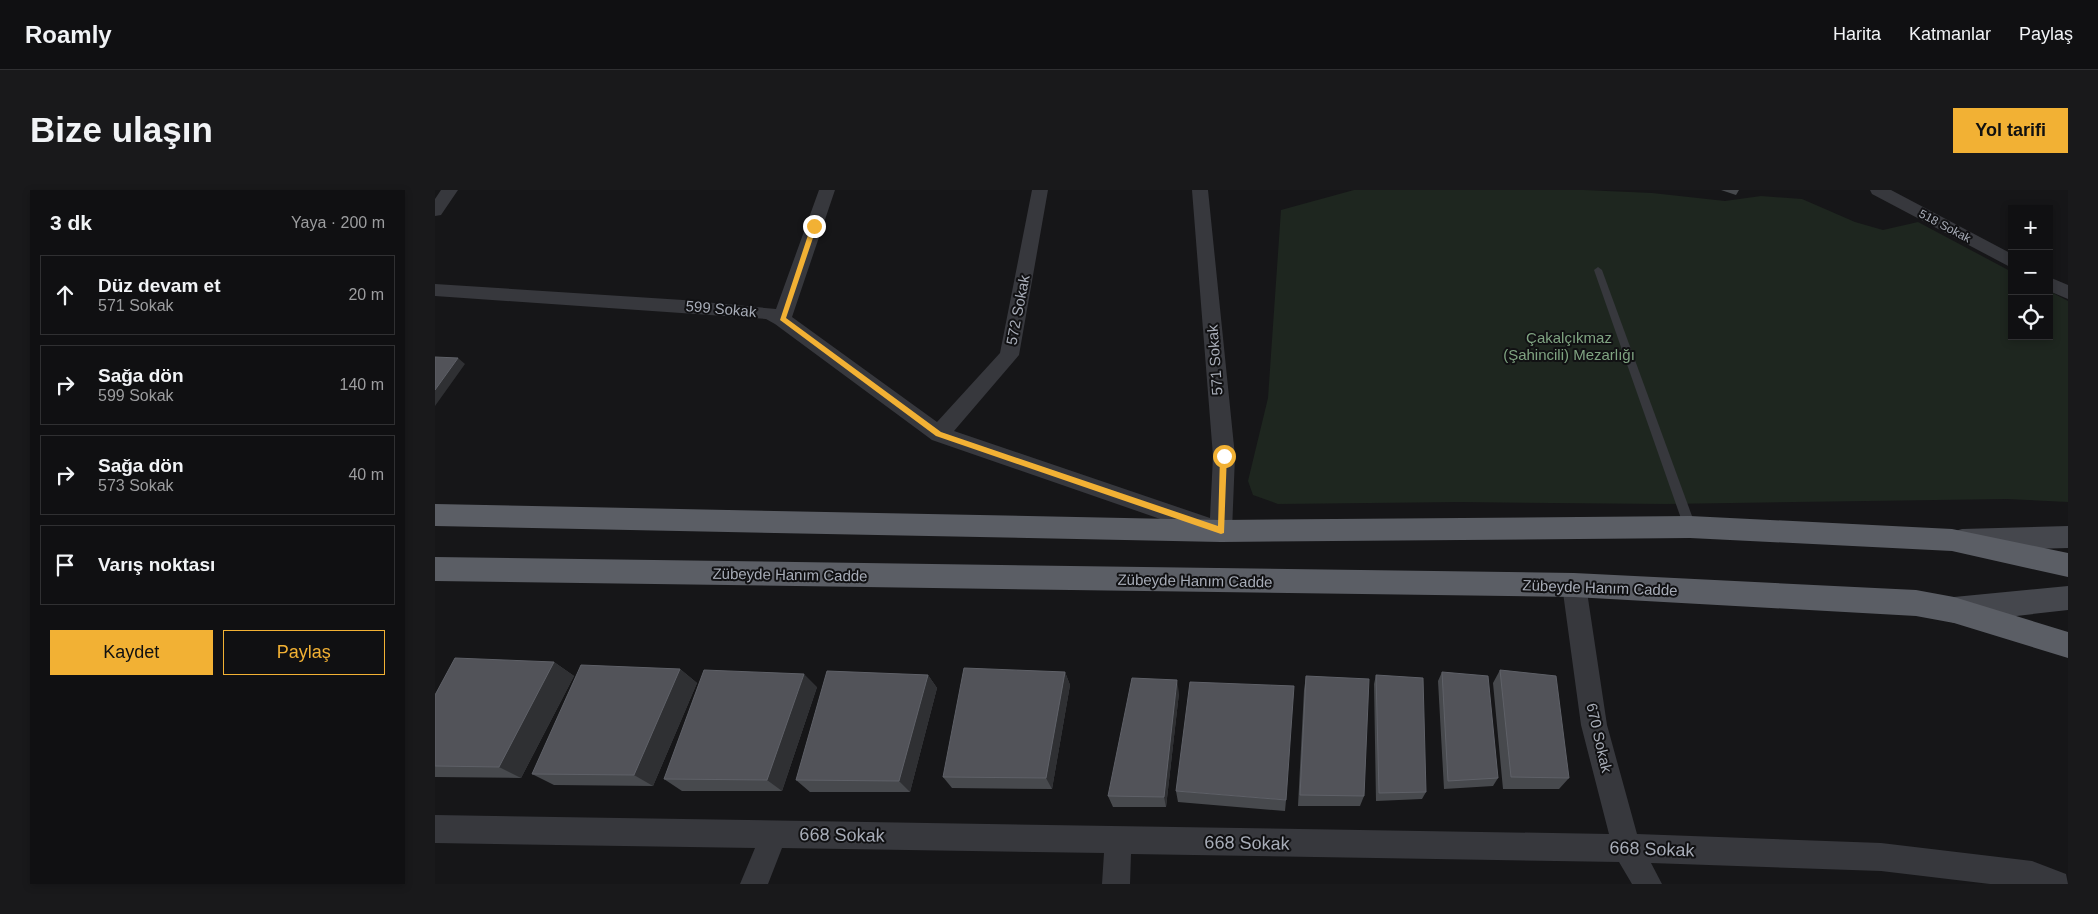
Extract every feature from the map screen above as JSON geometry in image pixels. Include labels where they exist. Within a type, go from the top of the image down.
[{"type":"highway","points":[[435,515],[1221,531],[1690,527],[1952,540],[2068,565]]},
{"type":"highway","name":"Zübeyde Hanım Cadde","points":[[435,570],[1574,585],[1916,603],[1954,610],[2068,646]]},
{"type":"main road","points":[[1952,540],[2068,537]]},
{"type":"main road","name":"Zübeyde Hanım Cadde","points":[[1954,610],[2068,598]]},
{"type":"street","points":[[435,211],[450,190]]},
{"type":"street","points":[[782,319],[827,190]]},
{"type":"street","name":"572 Sokak","points":[[939,434],[1009,355],[1040,190]]},
{"type":"street","name":"571 Sokak","points":[[1201,190],[1224,456],[1221,531]]},
{"type":"street","name":"518 Sokak","points":[[1877,190],[2008,260]]},
{"type":"street","points":[[1902,203],[1916,190]]},
{"type":"street","points":[[2053,284],[2068,293]]},
{"type":"street","name":"599 Sokak","points":[[435,290],[760,312],[782,319],[939,434],[1221,531]]},
{"type":"street","name":"670 Sokak","points":[[1574,585],[1594,725],[1627,848],[1648,884]]},
{"type":"street","name":"668 Sokak","points":[[435,829],[1627,848],[1881,858],[2032,875],[2056,884]]},
{"type":"street","points":[[755,884],[774,834]]},
{"type":"street","points":[[1116,884],[1119,841]]},
{"type":"lane","points":[[1598,270],[1690,527]]},
{"type":"green space","name":"Çakalçıkmaz (Şahincili) Mezarlığı","points":[[1354,190],[1584,190],[1652,193],[1725,201],[1761,196],[1802,199],[1855,222],[1883,230],[1918,222],[2008,270],[2008,340],[2053,340],[2053,293],[2068,301],[2068,502],[2007,499],[1666,504],[1459,502],[1278,504],[1253,495],[1248,481],[1268,398],[1281,210]]},
{"type":"building","points":[[435,357],[458,358],[435,390]]},
{"type":"building","points":[[455,658],[554,662],[499,767],[435,766],[435,695]]},
{"type":"building","points":[[581,665],[680,669],[634,775],[532,774]]},
{"type":"building","points":[[964,668],[1065,672],[1046,778],[943,777]]},
{"type":"building","points":[[704,670],[804,674],[767,780],[664,779]]},
{"type":"building","points":[[1500,670],[1556,676],[1569,778],[1511,777]]},
{"type":"building","points":[[827,671],[928,675],[899,781],[796,780]]},
{"type":"building","points":[[1442,672],[1488,676],[1498,778],[1448,781]]},
{"type":"building","points":[[1376,675],[1423,678],[1426,792],[1379,793]]},
{"type":"building","points":[[1306,676],[1369,679],[1364,796],[1300,795]]},
{"type":"building","points":[[1132,678],[1177,680],[1164,797],[1108,796]]},
{"type":"building","points":[[1190,682],[1294,686],[1286,800],[1176,791]]},
{"type":"route","points":[[814,226],[782,319],[939,434],[1221,531],[1224,456]]}]
